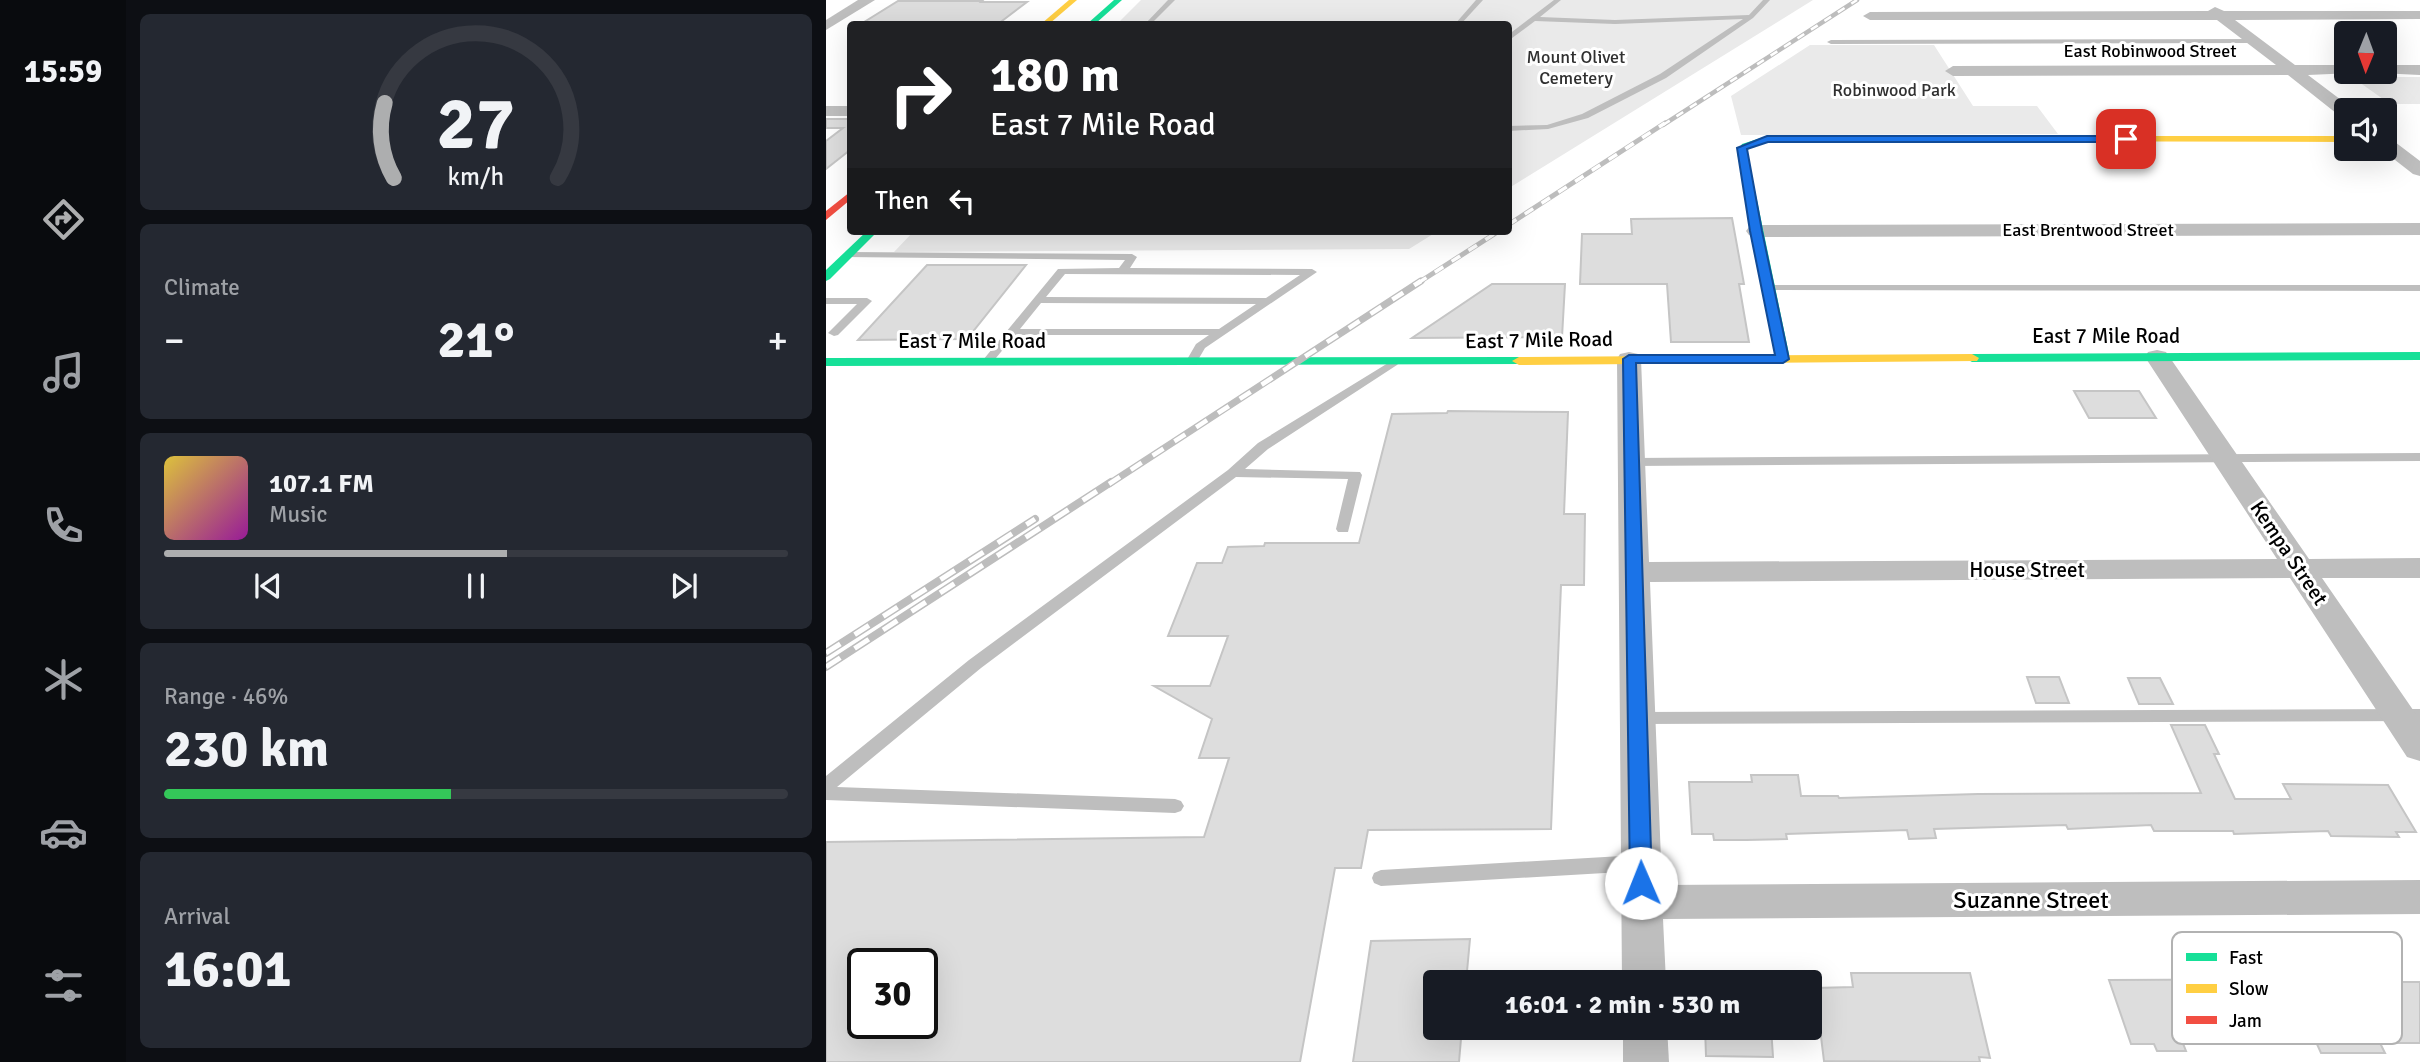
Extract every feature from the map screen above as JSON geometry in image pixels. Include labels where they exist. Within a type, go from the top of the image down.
[{"type":"street","points":[[826,26],[868,0]]},
{"type":"street","points":[[1048,21],[1073,0]]},
{"type":"street","points":[[1094,21],[1118,0]]},
{"type":"street","points":[[2201,0],[2334,103]]},
{"type":"street","points":[[1870,16],[2420,15]]},
{"type":"street","name":"East Robinwood Street","points":[[1953,71],[2334,70]]},
{"type":"street","points":[[2398,70],[2420,70]]},
{"type":"street","points":[[826,111],[847,111]]},
{"type":"street","points":[[1783,359],[1742,152],[1742,148],[1749,144],[1767,139],[2334,139]]},
{"type":"street","points":[[2397,140],[2408,139]]},
{"type":"street","points":[[2397,151],[2420,170]]},
{"type":"street","points":[[826,217],[847,198]]},
{"type":"street","points":[[826,224],[847,227]]},
{"type":"street","name":"East Brentwood Street","points":[[1756,231],[2420,229]]},
{"type":"street","points":[[826,259],[847,232]]},
{"type":"street","points":[[826,277],[869,235]]},
{"type":"street","name":"East 7 Mile Road","points":[[826,362],[1393,363],[1629,359],[2420,356]]},
{"type":"street","name":"Kempa Street","points":[[2157,357],[2299,568],[2409,715],[2420,748]]},
{"type":"street","points":[[1629,359],[1644,970]]},
{"type":"street","name":"House Street","points":[[1634,572],[2420,568]]},
{"type":"street","name":"Suzanne Street","points":[[1641,883],[2420,897]]},
{"type":"street","points":[[1645,1040],[1646,1062]]},
{"type":"lane","points":[[1151,21],[1172,0]]},
{"type":"lane","points":[[1461,21],[1480,0]]},
{"type":"lane","points":[[1512,36],[1558,0]]},
{"type":"lane","points":[[1512,128],[1548,127],[1585,116],[1663,76],[1751,17],[1767,0]]},
{"type":"lane","points":[[1534,19],[1557,22],[1631,22],[1751,17]]},
{"type":"lane","points":[[1831,43],[2255,41]]},
{"type":"lane","points":[[848,255],[1132,257],[1122,272]]},
{"type":"lane","points":[[987,362],[1062,271],[1312,272],[1200,346],[1191,363]]},
{"type":"lane","points":[[1768,288],[2420,288]]},
{"type":"lane","points":[[1038,300],[1269,301]]},
{"type":"lane","points":[[826,301],[867,301],[834,333]]},
{"type":"lane","points":[[1012,332],[1222,332]]},
{"type":"lane","points":[[826,786],[890,736],[975,663],[1233,472],[1263,446],[1393,363]]},
{"type":"lane","points":[[1632,462],[2420,457]]},
{"type":"lane","points":[[1233,472],[1354,475],[1343,529]]},
{"type":"lane","points":[[1637,718],[2409,715]]},
{"type":"lane","points":[[826,793],[1175,806]]},
{"type":"lane","points":[[1381,878],[1641,883]]},
{"type":"green space","name":"Mount Olivet Cemetery","points":[[1141,0],[1813,0],[1512,186],[1512,21],[1120,21]]},
{"type":"green space","name":"Robinwood Park","points":[[1810,45],[1934,45],[1973,106],[2037,106],[2058,134],[1741,135],[1731,96]]},
{"type":"green space","points":[[2398,77],[2420,77],[2420,104],[2397,104],[2397,98],[2382,98],[2362,84],[2398,84]]},
{"type":"green space","points":[[910,235],[1432,235],[1409,249],[894,252]]},
{"type":"building","points":[[898,1],[1027,2],[1002,21],[866,21]]},
{"type":"building","points":[[826,119],[847,119],[847,152],[826,169],[826,141],[843,128],[826,128]]},
{"type":"building","points":[[1732,218],[1744,284],[1739,284],[1749,342],[1671,342],[1667,284],[1580,284],[1582,234],[1632,234],[1631,219]]},
{"type":"building","points":[[927,265],[1026,265],[967,339],[858,340]]},
{"type":"building","points":[[1492,284],[1565,284],[1562,337],[1412,338]]},
{"type":"building","points":[[2074,391],[2139,391],[2156,418],[2089,418]]},
{"type":"building","points":[[1448,411],[1568,412],[1564,514],[1585,514],[1584,585],[1561,585],[1551,829],[1368,830],[1361,868],[1335,868],[1300,1062],[826,1062],[826,842],[1204,837],[1229,758],[1199,758],[1212,719],[1154,686],[1210,686],[1228,636],[1168,636],[1197,563],[1222,563],[1228,547],[1264,546],[1265,543],[1359,543],[1392,414]]},
{"type":"building","points":[[2027,677],[2059,677],[2069,703],[2036,703]]},
{"type":"building","points":[[2128,678],[2160,678],[2173,704],[2139,704]]},
{"type":"building","points":[[2171,725],[2205,725],[2219,754],[2214,754],[2235,799],[2291,799],[2283,784],[2388,785],[2416,832],[2396,832],[2399,837],[2331,836],[2328,831],[2234,834],[2233,831],[2154,831],[2151,825],[2068,829],[2066,825],[1934,829],[1936,838],[1909,839],[1907,830],[1786,834],[1787,839],[1746,840],[1714,840],[1713,834],[1692,834],[1689,782],[1752,782],[1751,775],[1798,775],[1801,796],[1839,798],[2201,793]]},
{"type":"building","points":[[1470,939],[1467,970],[1423,970],[1423,1040],[1461,1040],[1459,1062],[1353,1062],[1371,941]]},
{"type":"building","points":[[1851,973],[1970,973],[1990,1058],[1979,1057],[1980,1062],[1824,1061],[1822,988],[1853,987]]},
{"type":"building","points":[[2109,980],[2172,980],[2172,1044],[2183,1044],[2186,1051],[2157,1051],[2154,1044],[2131,1044]]},
{"type":"building","points":[[2402,982],[2420,982],[2420,1043],[2402,1043]]},
{"type":"building","points":[[1705,1040],[1772,1040],[1773,1057],[1706,1056]]},
{"type":"building","points":[[2317,1044],[2380,1044],[2385,1053],[2321,1053]]},
{"type":"railway","points":[[1663,125],[1857,0]]},
{"type":"railway","points":[[1512,222],[1665,123]]},
{"type":"railway","points":[[1418,283],[1493,235]]},
{"type":"railway","points":[[1109,484],[1421,281]]},
{"type":"railway","points":[[826,667],[1111,482]]},
{"type":"railway","points":[[826,653],[1035,519]]},
{"type":"traffic: fast","points":[[1094,21],[1118,0]]},
{"type":"traffic: fast","points":[[1783,359],[1742,152],[1745,146],[1767,139],[1979,139]]},
{"type":"traffic: fast","points":[[826,277],[869,235]]},
{"type":"traffic: fast","points":[[1972,358],[2420,356]]},
{"type":"traffic: fast","points":[[826,362],[1519,361]]},
{"type":"traffic: slow","points":[[1048,21],[1073,0]]},
{"type":"traffic: slow","points":[[1979,139],[2334,139]]},
{"type":"traffic: slow","points":[[1519,361],[1972,358]]},
{"type":"traffic: jam","points":[[826,217],[847,198]]},
{"type":"route","points":[[1641,883],[1629,359],[1783,359],[1742,148],[1767,139],[2126,139]]}]
